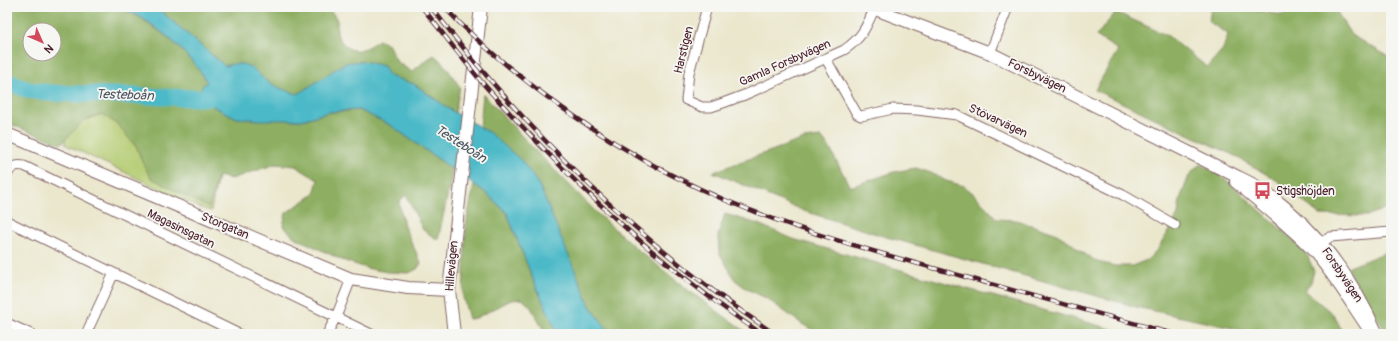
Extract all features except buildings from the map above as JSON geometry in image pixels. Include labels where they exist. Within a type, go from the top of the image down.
[{"type":"street","name":"Hillevägen","points":[[454,334],[449,290],[481,7]]},
{"type":"street","name":"Harstigen","points":[[686,100],[689,73],[707,7]]},
{"type":"street","points":[[990,53],[1008,7]]},
{"type":"street","name":"Gamla Forsbyvägen","points":[[686,100],[702,107],[711,107],[746,94],[826,59],[854,43],[866,29],[873,8]]},
{"type":"street","name":"Forsbyvägen","points":[[873,8],[990,53],[1199,157],[1231,178],[1338,264],[1366,310],[1377,334]]},
{"type":"street","name":"Stövarvägen","points":[[826,59],[857,114],[861,116],[893,109],[917,110],[958,115],[1123,194],[1175,225]]},
{"type":"street","name":"Storgatan","points":[[7,134],[351,279],[408,288],[449,290]]},
{"type":"street","name":"Magasinsgatan","points":[[7,175],[10,169],[14,166],[24,166],[336,317]]},
{"type":"street","points":[[7,221],[240,334]]},
{"type":"street","points":[[1317,247],[1330,237],[1391,232]]},
{"type":"street","name":"Forsbyvägen","points":[[1317,247],[1330,272],[1372,334]]},
{"type":"street","points":[[86,334],[114,273]]},
{"type":"street","points":[[328,334],[351,279]]},
{"type":"street","points":[[336,317],[371,334]]},
{"type":"street","points":[[7,323],[31,334]]},
{"type":"green space","points":[[7,7],[117,7],[140,17],[166,36],[200,69],[208,82],[205,83],[200,104],[210,105],[237,118],[302,120],[329,112],[359,110],[390,125],[452,169],[438,240],[423,230],[406,195],[399,202],[404,226],[421,263],[417,269],[409,273],[387,272],[366,268],[342,260],[294,237],[283,226],[286,213],[314,194],[318,180],[295,166],[276,164],[231,179],[218,176],[209,208],[151,178],[142,162],[137,148],[117,124],[102,114],[83,121],[61,144],[7,123]]},
{"type":"green space","points":[[156,7],[326,7],[333,13],[336,19],[339,38],[348,48],[352,50],[361,50],[379,40],[388,44],[397,62],[412,72],[434,55],[444,64],[460,87],[455,113],[414,84],[389,76],[322,79],[298,94],[283,90],[265,80],[256,71],[230,64],[225,66]]},
{"type":"green space","points":[[1211,7],[1240,7],[1284,15],[1285,7],[1334,7],[1351,35],[1391,58],[1391,204],[1386,208],[1367,216],[1320,215],[1278,181],[1233,155],[1095,90],[1118,50],[1096,36],[1116,12],[1168,36],[1207,67],[1223,49],[1228,34],[1209,22]]},
{"type":"green space","points":[[483,94],[533,148],[599,215],[638,250],[688,290],[749,334],[611,334],[590,306],[480,127]]},
{"type":"green space","points":[[100,112],[219,171],[211,211],[201,208],[66,145],[65,140],[76,123]]},
{"type":"green space","points":[[821,137],[829,147],[850,187],[894,172],[916,168],[931,173],[946,181],[964,186],[974,194],[997,219],[1016,220],[1055,233],[1097,262],[1115,266],[1132,266],[1147,260],[1158,249],[1178,215],[1180,199],[1189,176],[1200,164],[1222,176],[1292,239],[1307,255],[1314,271],[1311,282],[1305,291],[1333,314],[1344,334],[1260,334],[1136,307],[883,236],[804,211],[713,172],[804,139]]},
{"type":"green space","points":[[474,184],[485,192],[507,213],[534,282],[558,334],[546,334],[530,306],[522,299],[511,300],[476,318],[469,319],[463,297],[466,225]]},
{"type":"green space","points":[[725,214],[758,224],[793,239],[1129,334],[820,334],[802,324],[766,298],[747,289],[735,280],[719,252],[718,235]]},
{"type":"green space","points":[[1391,250],[1391,334],[1387,334],[1347,268]]},
{"type":"water","points":[[117,7],[156,7],[225,66],[234,64],[246,65],[254,69],[266,81],[282,89],[298,94],[345,63],[362,61],[384,66],[389,76],[414,84],[449,109],[490,133],[522,161],[539,185],[590,306],[611,334],[558,334],[534,282],[507,213],[485,192],[390,125],[359,110],[329,112],[302,120],[260,120],[237,118],[210,105],[200,104],[200,91],[202,86],[207,82],[194,64],[168,37],[159,30],[135,14]]},
{"type":"waterway","name":"Testeboån","points":[[7,81],[28,90],[51,93],[198,98],[221,97]]},
{"type":"railway","points":[[422,7],[485,86],[549,154],[606,210],[665,263],[762,334]]},
{"type":"railway","points":[[431,7],[513,106],[582,178],[618,212],[694,276],[775,334]]},
{"type":"railway","points":[[444,7],[501,61],[535,88],[586,124],[640,158],[725,200],[754,212],[842,242],[1174,334]]},
{"type":"place","name":"Stigshöjden","points":[[1263,191]]}]
